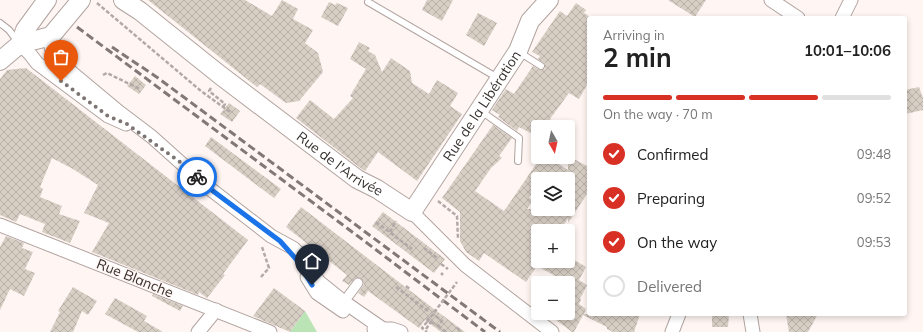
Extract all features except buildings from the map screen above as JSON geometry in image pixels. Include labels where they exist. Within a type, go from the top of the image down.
[{"type":"main road","points":[[25,49],[25,30],[47,0]]},
{"type":"main road","points":[[0,61],[51,36],[81,0]]},
{"type":"main road","name":"Rue de l'Arrivée","points":[[123,0],[140,11],[225,80],[356,179],[377,189],[412,212]]},
{"type":"main road","name":"Rue de la Libération","points":[[412,212],[518,51],[530,21],[549,0]]},
{"type":"street","points":[[771,0],[795,16]]},
{"type":"street","points":[[843,16],[851,0]]},
{"type":"street","points":[[51,36],[51,47],[55,57],[65,67],[119,112],[152,137],[209,188],[276,239],[296,259],[317,293],[324,299],[363,325],[382,331],[392,330],[401,332]]},
{"type":"street","points":[[25,49],[41,58],[94,97],[119,112]]},
{"type":"street","points":[[25,49],[37,63],[108,116],[127,124],[180,162]]},
{"type":"street","name":"Rue de l'Arrivée","points":[[412,212],[465,265],[552,332]]},
{"type":"street","name":"Rue Blanche","points":[[0,225],[270,332]]},
{"type":"street","points":[[346,299],[358,283]]},
{"type":"street","points":[[198,332],[216,310]]},
{"type":"street","points":[[672,332],[677,316]]},
{"type":"street","points":[[750,316],[753,332]]},
{"type":"lane","points":[[368,2],[499,79]]},
{"type":"lane","points":[[0,23],[9,30],[25,49]]},
{"type":"lane","points":[[518,51],[541,66]]},
{"type":"lane","points":[[479,109],[519,138],[518,161]]},
{"type":"path","points":[[99,5],[201,91],[230,112]]},
{"type":"path","points":[[103,74],[107,73],[140,89]]},
{"type":"path","points":[[211,92],[225,104],[223,107]]},
{"type":"path","points":[[437,200],[457,216],[458,242]]},
{"type":"path","points":[[376,222],[412,249]]},
{"type":"path","points":[[390,232],[393,228]]},
{"type":"path","points":[[261,278],[270,268],[262,246],[276,239]]},
{"type":"path","points":[[424,248],[442,262]]},
{"type":"path","points":[[425,331],[422,328],[457,282]]},
{"type":"path","points":[[406,286],[410,289]]},
{"type":"path","points":[[396,287],[428,311]]},
{"type":"path","points":[[433,314],[442,321],[438,326]]},
{"type":"path","points":[[427,318],[446,332]]},
{"type":"path","points":[[425,331],[431,322]]},
{"type":"path","points":[[459,328],[458,329],[461,332]]},
{"type":"green space","points":[[305,311],[317,332],[290,332]]},
{"type":"railway","points":[[77,27],[485,332]]},
{"type":"railway","points":[[112,47],[158,78],[500,332]]},
{"type":"way so far","points":[[61,81],[108,116],[127,124],[180,162],[197,177]]},
{"type":"route","points":[[197,177],[271,236],[280,241],[296,259],[312,285]]}]
